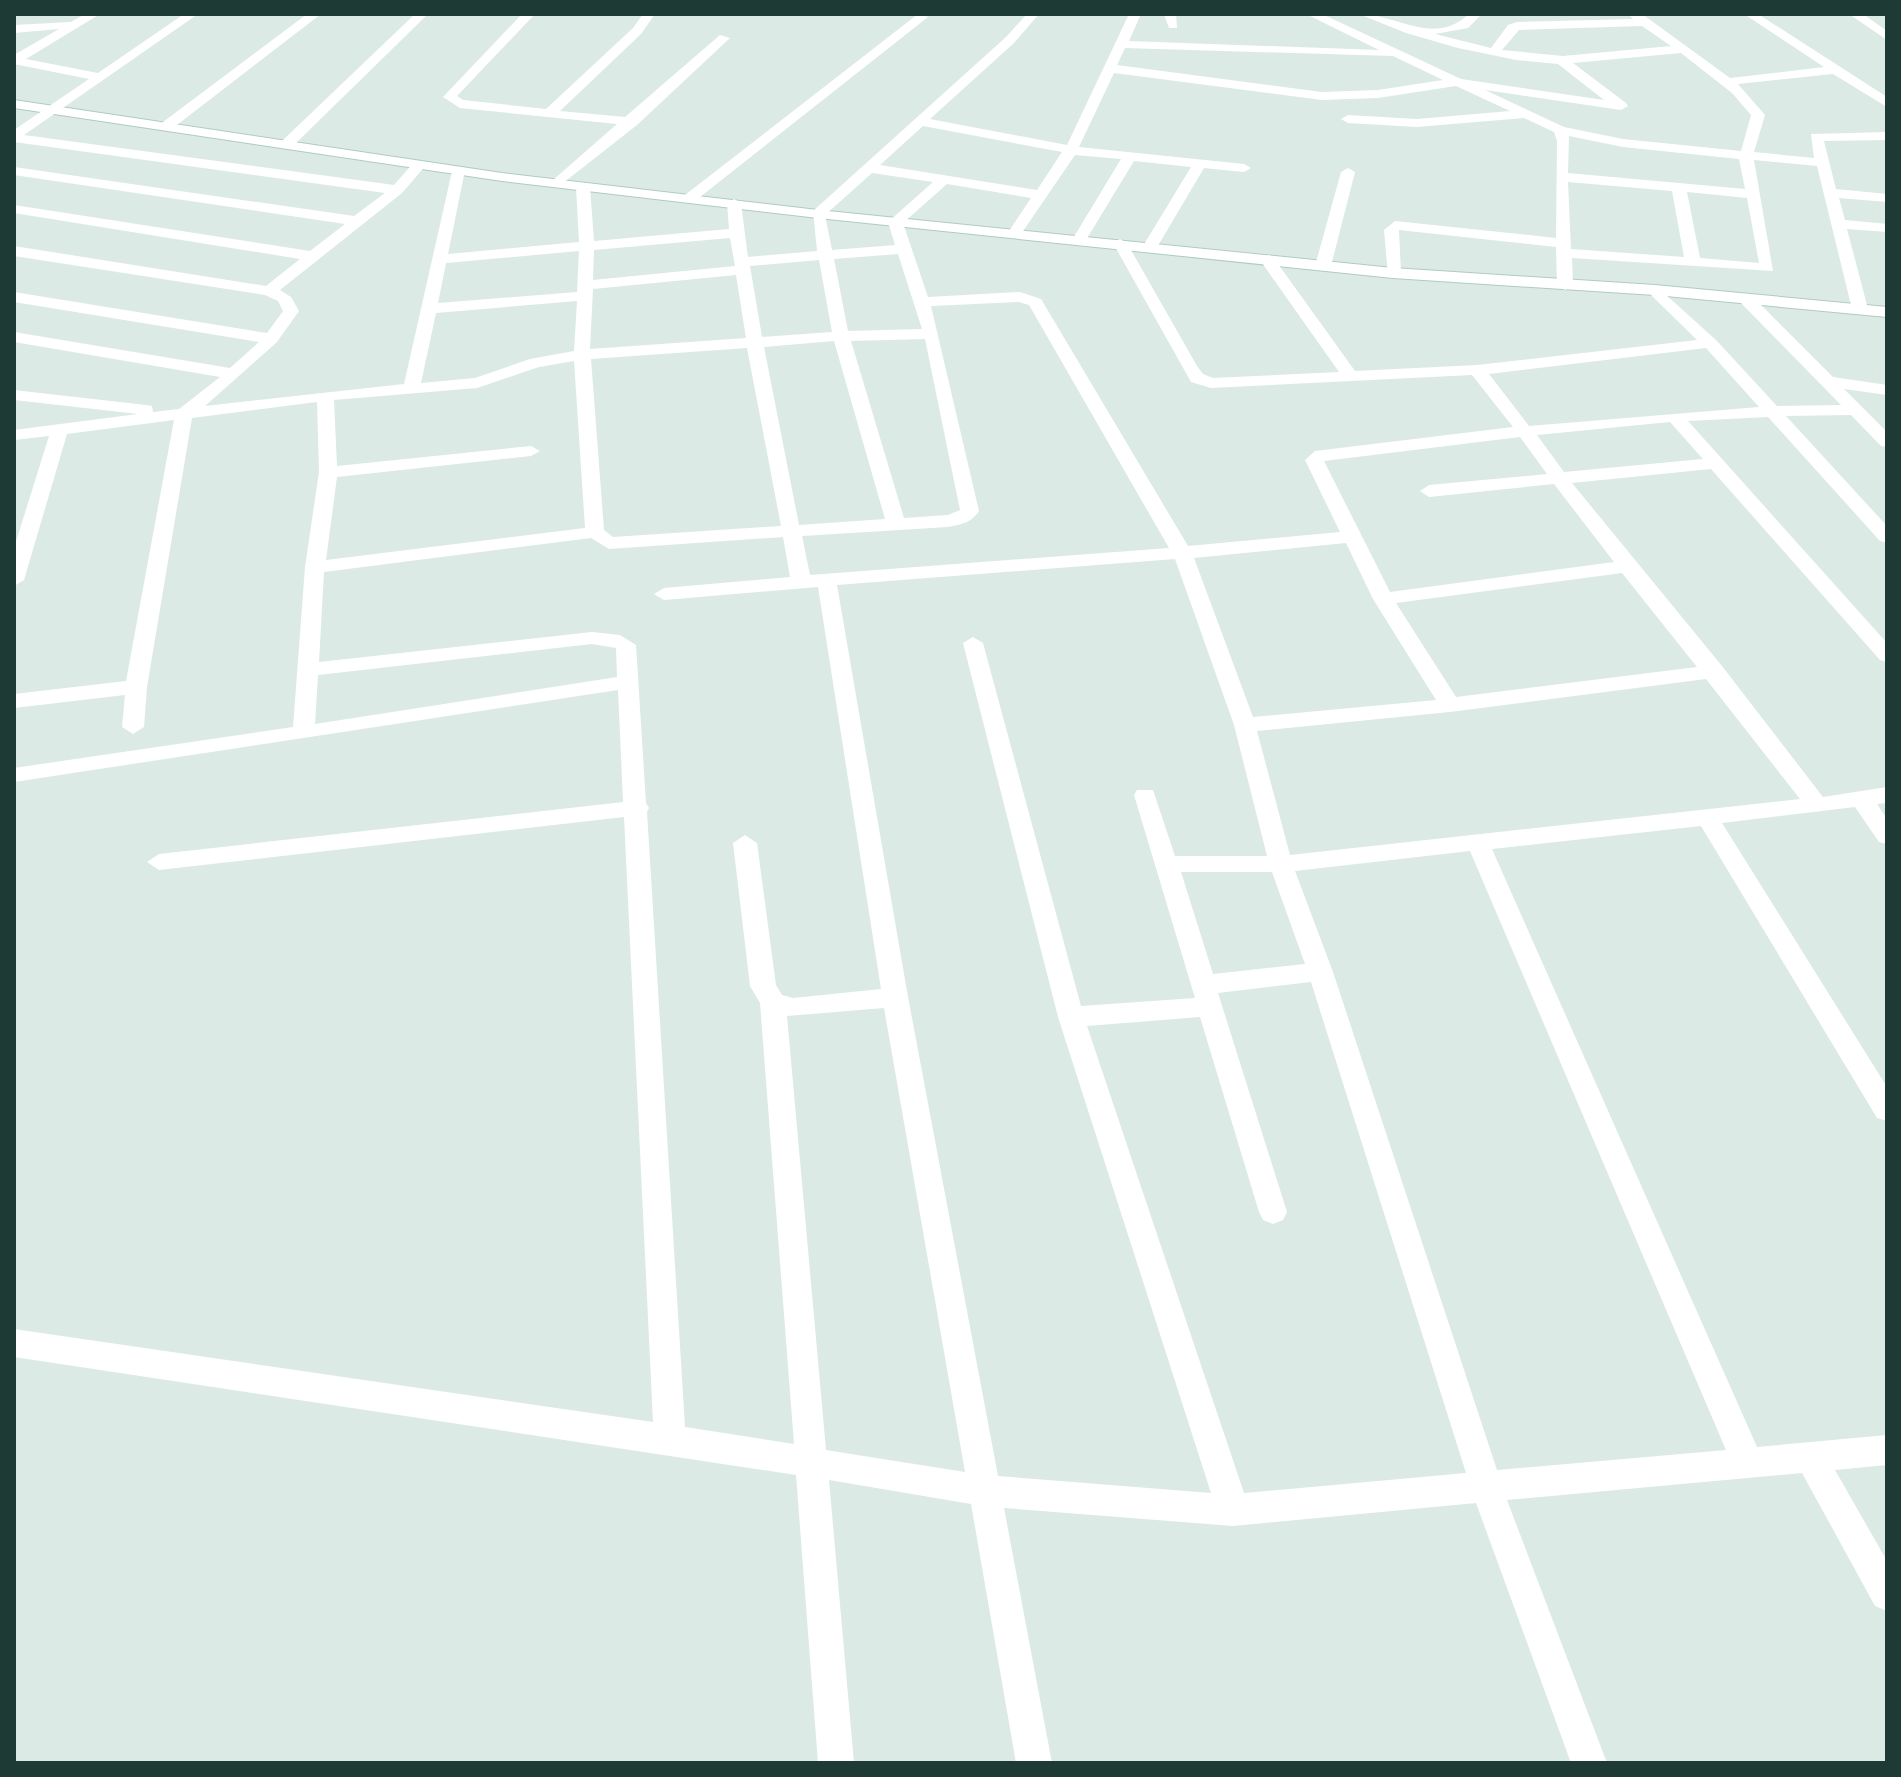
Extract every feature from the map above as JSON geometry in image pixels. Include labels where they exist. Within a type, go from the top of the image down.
[{"type":"street","points":[[14,60],[94,14]]},
{"type":"street","points":[[14,137],[192,14]]},
{"type":"street","points":[[168,125],[315,14]]},
{"type":"street","points":[[288,143],[422,14]]},
{"type":"street","points":[[529,14],[449,97],[460,104],[632,122]]},
{"type":"street","points":[[551,112],[637,31],[649,14]]},
{"type":"street","points":[[818,214],[1010,40],[1033,14]]},
{"type":"street","points":[[1014,234],[1071,150],[1135,14]]},
{"type":"street","points":[[1312,14],[1395,54],[1444,69],[1457,82],[1560,130],[1622,124]]},
{"type":"street","points":[[1365,14],[1421,34],[1495,51],[1561,60],[1681,49]]},
{"type":"street","points":[[1340,28],[1405,14]]},
{"type":"street","points":[[1372,43],[1464,25],[1476,14]]},
{"type":"street","points":[[1750,14],[1887,103]]},
{"type":"street","points":[[1855,14],[1887,36]]},
{"type":"street","points":[[690,198],[922,17]]},
{"type":"street","points":[[1393,273],[1391,230],[1395,225],[1564,248],[1768,268],[1746,157],[1758,115],[1748,101],[1726,82],[1639,18],[1517,26],[1512,28],[1495,51]]},
{"type":"street","points":[[14,29],[73,24]]},
{"type":"street","points":[[558,183],[632,122],[724,38]]},
{"type":"street","points":[[1119,44],[1246,69],[1298,95],[1358,96],[1457,82],[1746,157],[1824,163]]},
{"type":"street","points":[[1108,68],[1246,69],[1395,54]]},
{"type":"street","points":[[14,60],[101,77]]},
{"type":"street","points":[[1561,60],[1622,124]]},
{"type":"street","points":[[1726,82],[1833,70]]},
{"type":"street","points":[[14,104],[458,170],[818,214],[1393,273],[1655,290],[1887,312]]},
{"type":"street","points":[[1348,119],[1417,123],[1528,114]]},
{"type":"street","points":[[918,121],[1071,150],[1244,168]]},
{"type":"street","points":[[1560,130],[1564,141],[1561,177],[1565,285]]},
{"type":"street","points":[[1860,309],[1841,224],[1816,137],[1887,136]]},
{"type":"street","points":[[14,137],[397,190]]},
{"type":"street","points":[[1079,240],[1130,156]]},
{"type":"street","points":[[1151,246],[1200,163]]},
{"type":"street","points":[[269,291],[397,190],[420,164]]},
{"type":"street","points":[[869,168],[1042,195]]},
{"type":"street","points":[[412,387],[458,170]]},
{"type":"street","points":[[14,171],[356,221]]},
{"type":"street","points":[[1323,266],[1348,172]]},
{"type":"street","points":[[1561,177],[1755,194]]},
{"type":"street","points":[[895,222],[944,180]]},
{"type":"street","points":[[583,187],[587,245],[582,355],[595,532]]},
{"type":"street","points":[[1679,189],[1693,262]]},
{"type":"street","points":[[1833,193],[1887,198]]},
{"type":"street","points":[[734,203],[734,233],[743,266],[753,342],[792,532],[814,579],[895,997],[1034,1763]]},
{"type":"street","points":[[14,209],[311,256]]},
{"type":"street","points":[[818,214],[828,254],[841,336],[896,524]]},
{"type":"street","points":[[315,567],[595,532],[609,543],[963,518],[970,511],[932,334],[895,222]]},
{"type":"street","points":[[1841,224],[1887,228]]},
{"type":"street","points":[[438,259],[734,233]]},
{"type":"street","points":[[1120,243],[1197,378],[1211,383],[1477,370],[1710,343]]},
{"type":"street","points":[[428,309],[585,290],[828,254],[903,249]]},
{"type":"street","points":[[14,251],[269,291],[285,297],[291,311],[271,339],[184,414],[136,687],[133,727]]},
{"type":"street","points":[[1268,260],[1352,378]]},
{"type":"street","points":[[1655,290],[1710,343],[1887,537]]},
{"type":"street","points":[[14,297],[271,339]]},
{"type":"street","points":[[922,302],[1020,297],[1035,302],[1183,555],[1245,725],[1281,864],[1320,972],[1487,1489],[1589,1763]]},
{"type":"street","points":[[1745,298],[1824,381],[1884,437]]},
{"type":"street","points":[[14,435],[325,396],[477,383],[536,363],[582,355],[841,336],[932,334]]},
{"type":"street","points":[[14,337],[234,374]]},
{"type":"street","points":[[1477,370],[1528,433],[1557,477],[1715,671],[1817,805]]},
{"type":"street","points":[[1824,381],[1887,390]]},
{"type":"street","points":[[14,395],[184,414]]},
{"type":"street","points":[[304,733],[315,567],[328,472],[325,396]]},
{"type":"street","points":[[1450,705],[1383,599],[1314,460],[1321,455],[1767,409],[1853,410]]},
{"type":"street","points":[[1676,418],[1887,656]]},
{"type":"street","points":[[14,579],[59,431]]},
{"type":"street","points":[[328,472],[531,451]]},
{"type":"street","points":[[1429,491],[1717,463]]},
{"type":"street","points":[[664,594],[814,579],[1183,555],[1351,537]]},
{"type":"street","points":[[1383,599],[1627,566]]},
{"type":"street","points":[[309,670],[592,638],[613,639],[626,645],[638,808],[670,1439]]},
{"type":"street","points":[[973,643],[1071,1017],[1233,1510]]},
{"type":"street","points":[[1245,725],[1450,705],[1715,671]]},
{"type":"street","points":[[14,775],[630,682]]},
{"type":"street","points":[[14,701],[136,687]]},
{"type":"street","points":[[1145,795],[1273,1212]]},
{"type":"street","points":[[1167,864],[1281,864],[1708,819],[1887,795]]},
{"type":"street","points":[[1862,800],[1887,836]]},
{"type":"street","points":[[159,862],[638,808]]},
{"type":"street","points":[[1708,819],[1887,1110]]},
{"type":"street","points":[[1477,841],[1749,1465]]},
{"type":"street","points":[[745,843],[763,986],[773,1002],[814,1465],[836,1763]]},
{"type":"street","points":[[1071,1017],[1207,996],[1320,972]]},
{"type":"street","points":[[773,1002],[793,1008],[895,997]]},
{"type":"street","points":[[14,1343],[670,1439],[986,1491],[1233,1510],[1887,1450]]},
{"type":"street","points":[[1812,1459],[1887,1594]]}]
